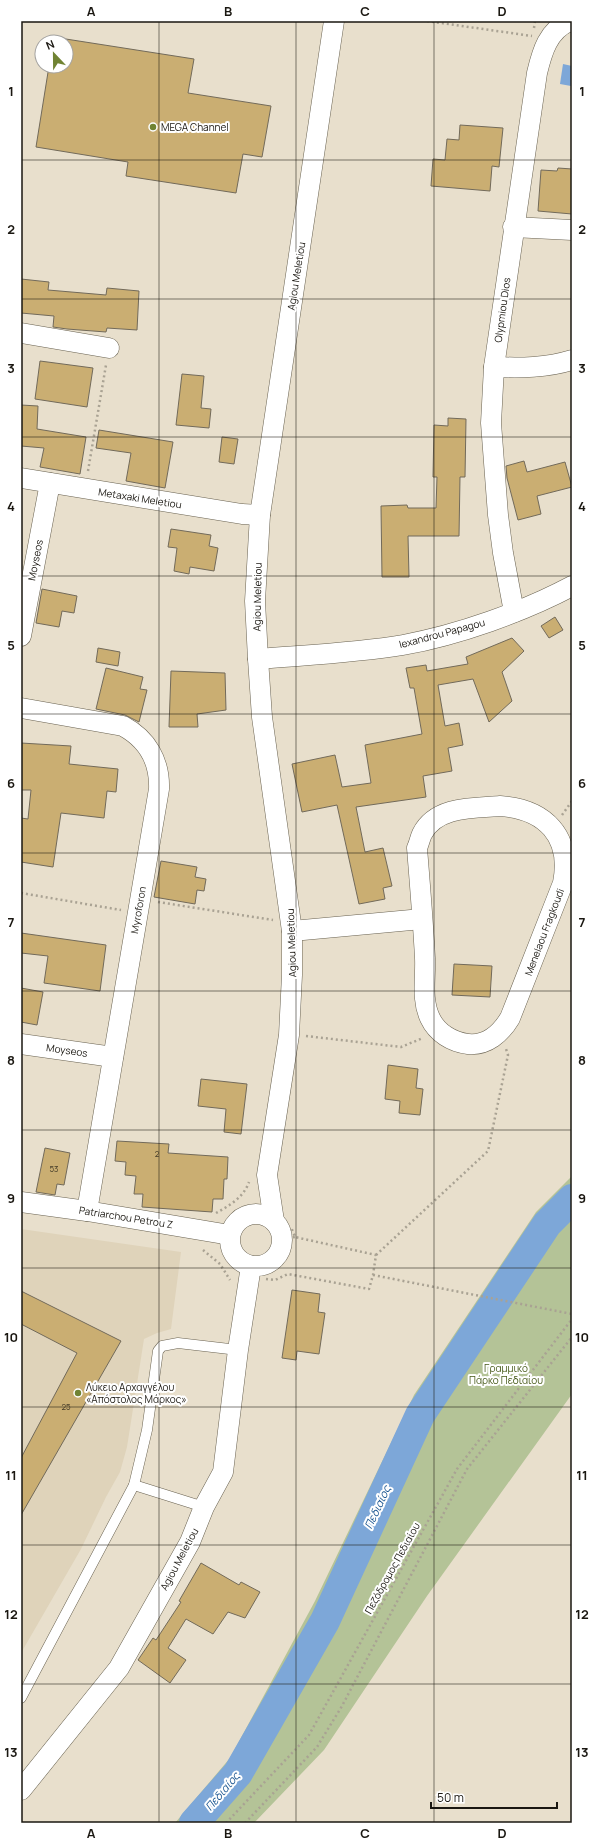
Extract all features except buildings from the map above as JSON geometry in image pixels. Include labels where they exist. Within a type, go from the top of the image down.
[{"type":"street","name":"Agiou Meletiou","points":[[289,1238],[279,1226],[272,1214],[267,1175],[289,1035],[292,975],[292,924],[262,717],[256,601],[260,515],[334,21]]},
{"type":"street","name":"Olypmiou Dios","points":[[514,612],[503,553],[493,467],[491,423],[494,367],[513,227],[537,73],[541,55],[548,38],[556,30],[570,21]]},
{"type":"street","points":[[513,227],[572,230]]},
{"type":"street","points":[[21,333],[109,348]]},
{"type":"street","points":[[494,367],[530,368],[550,366],[572,360]]},
{"type":"street","name":"Metaxaki Meletiou","points":[[21,478],[50,484],[242,514],[260,515]]},
{"type":"street","name":"Moyseos","points":[[21,636],[50,484]]},
{"type":"street","name":"lexandrou Papagou","points":[[258,659],[314,655],[403,645],[472,626],[514,612],[556,595],[572,586]]},
{"type":"street","name":"Myroforon","points":[[21,708],[123,726],[135,732],[152,752],[159,778],[159,789],[87,1211]]},
{"type":"street","name":"Menelaou Fragkoudi","points":[[500,806],[517,807],[532,812],[552,828],[560,843],[564,857],[565,871],[563,883],[521,994],[502,1031],[484,1042],[471,1044],[453,1040],[439,1031],[432,1023],[426,1007],[426,959],[417,848],[422,834],[429,824],[442,815],[462,810],[500,806]]},
{"type":"street","points":[[292,924],[422,919]]},
{"type":"street","name":"Moyseos","points":[[21,1044],[113,1057]]},
{"type":"street","name":"Agiou Meletiou","points":[[230,1235],[236,1224],[245,1217],[267,1175]]},
{"type":"street","name":"Patriarchou Petrou Z","points":[[21,1202],[87,1211],[230,1235]]},
{"type":"street","points":[[245,1217],[250,1215],[272,1214]]},
{"type":"street","points":[[230,1235],[230,1245],[234,1255],[242,1262],[244,1275],[258,1266],[271,1262],[289,1238]]},
{"type":"street","name":"Agiou Meletiou","points":[[23,1782],[119,1668],[190,1542],[204,1507],[223,1472],[238,1350],[244,1275]]},
{"type":"lane","points":[[21,1698],[134,1485],[147,1430],[158,1351],[162,1346],[178,1343],[238,1350]]},
{"type":"lane","points":[[134,1485],[204,1507]]},
{"type":"path","points":[[427,21],[548,38]]},
{"type":"path","points":[[85,489],[109,348]]},
{"type":"path","points":[[21,893],[274,920],[282,918],[292,924]]},
{"type":"path","points":[[289,1035],[401,1047],[439,1031]]},
{"type":"path","points":[[208,1253],[220,1264],[244,1275],[276,1280],[288,1274],[369,1289],[376,1255],[488,1151],[508,1055],[502,1031]]},
{"type":"path","points":[[272,1214],[288,1221],[289,1238],[376,1255]]},
{"type":"path","points":[[373,1275],[572,1314]]},
{"type":"path","name":"Πεζόδρομος Πεδιαίου","points":[[226,1823],[309,1735],[457,1469],[572,1319]]},
{"type":"path","points":[[245,1823],[317,1747],[342,1706],[467,1469],[572,1337]]},
{"type":"shaded area","name":"Λύκειο Αρχαγγέλου «Απόστολος Μάρκος»","points":[[21,1229],[181,1252],[171,1329],[144,1339],[127,1447],[120,1472],[81,1549],[21,1653]]},
{"type":"green space","name":"Γραμμικό Πάρκο Πεδιαίου","points":[[572,1176],[572,1394],[427,1596],[324,1750],[254,1823],[175,1823],[230,1758],[315,1601],[414,1395],[536,1212]]},
{"type":"water","points":[[563,64],[572,66],[571,86],[560,84]]},
{"type":"waterway","name":"Πεδιαίος","points":[[194,1823],[238,1773],[325,1621],[420,1415],[547,1224],[572,1199]]},
{"type":"place","name":"MEGA Channel","points":[[153,127]]},
{"type":"place","name":"Λύκειο Αρχαγγέλου «Απόστολος Μάρκος»","points":[[78,1393]]}]
